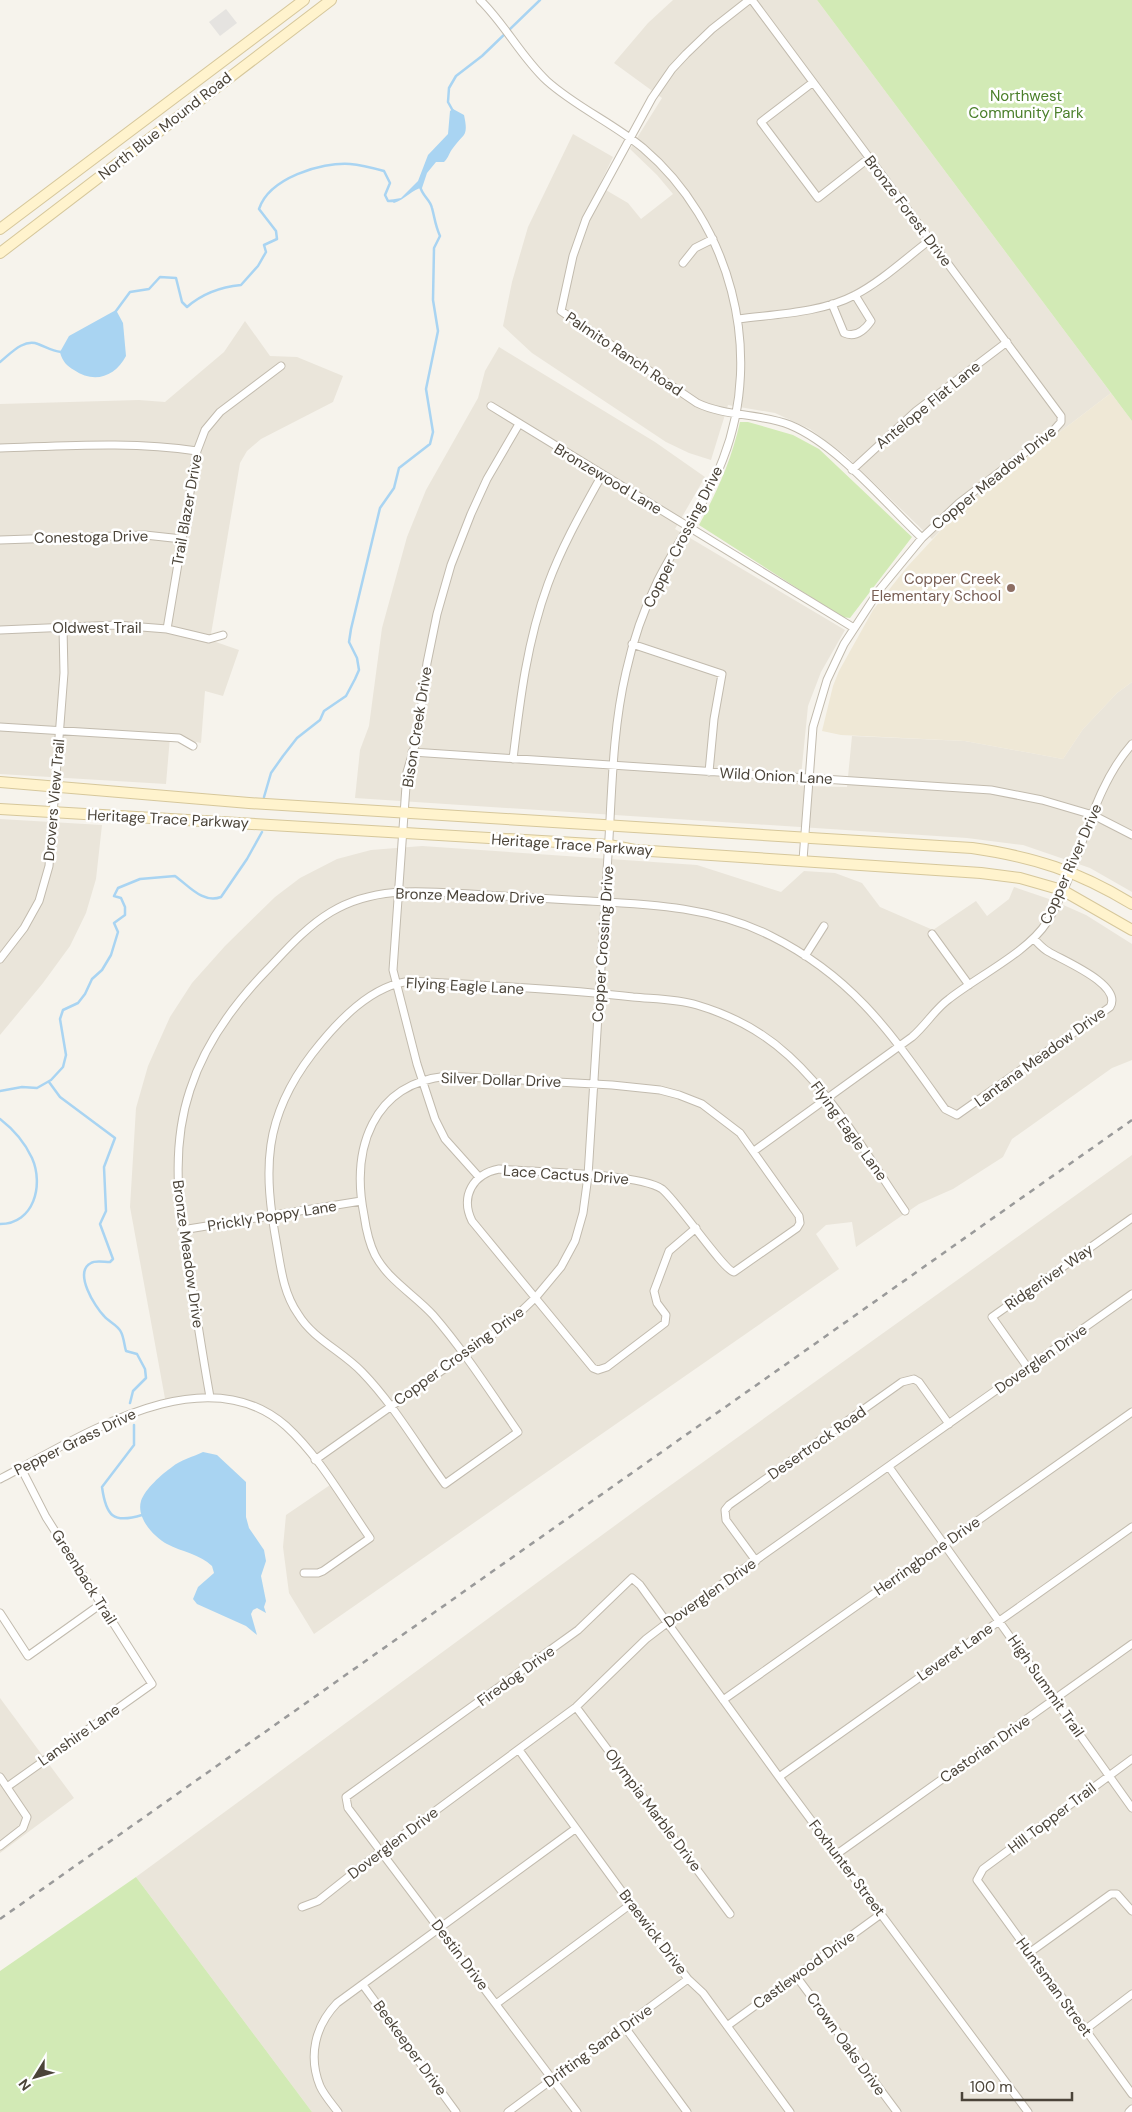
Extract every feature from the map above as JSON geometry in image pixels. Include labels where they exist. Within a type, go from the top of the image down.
[{"type":"street","name":"North Blue Mound Road","points":[[0,229],[304,0]]},
{"type":"street","name":"North Blue Mound Road","points":[[0,253],[331,0]]},
{"type":"street","name":"Bronze Forest Drive","points":[[750,0],[1058,410],[1061,422]]},
{"type":"street","name":"Palmito Ranch Road","points":[[750,0],[712,29],[672,69],[629,136],[586,219],[573,256],[561,311],[697,403],[717,410],[762,417],[799,429],[829,448],[922,538]]},
{"type":"street","name":"Copper Crossing Drive","points":[[315,1460],[512,1320],[536,1298],[561,1267],[575,1241],[583,1213],[588,1176],[614,765],[620,703],[632,644],[654,590],[717,474],[730,440],[736,412],[740,377],[738,319],[731,286],[713,239],[691,200],[670,174],[629,136],[554,86],[523,54],[483,2]]},
{"type":"street","points":[[812,83],[760,122],[818,198],[869,158]]},
{"type":"street","points":[[683,263],[696,248],[713,239]]},
{"type":"street","points":[[738,319],[832,304],[855,295],[930,240]]},
{"type":"street","points":[[832,304],[844,333],[848,335],[859,333],[871,321],[855,295]]},
{"type":"street","name":"Antelope Flat Lane","points":[[852,470],[916,411],[1007,342]]},
{"type":"street","name":"Trail Blazer Drive","points":[[167,629],[197,451],[206,430],[220,412],[281,366]]},
{"type":"street","name":"Bronzewood Lane","points":[[491,406],[602,476],[854,628]]},
{"type":"street","name":"Copper Meadow Drive","points":[[803,860],[813,727],[821,695],[834,663],[854,628],[880,588],[922,538],[959,504],[1053,431],[1061,422]]},
{"type":"street","name":"Bison Creek Drive","points":[[478,1177],[439,1129],[422,1080],[395,984],[393,970],[407,772],[418,735],[432,637],[445,583],[474,507],[518,424]]},
{"type":"street","points":[[0,448],[109,444],[168,447],[197,451]]},
{"type":"street","points":[[513,759],[522,680],[542,602],[565,544],[602,476]]},
{"type":"street","name":"Conestoga Drive","points":[[0,540],[145,535],[182,540]]},
{"type":"street","name":"Oldwest Trail","points":[[0,630],[116,625],[167,629],[210,639],[223,635]]},
{"type":"street","name":"Drovers View Trail","points":[[0,959],[24,928],[39,901],[49,866],[64,673],[63,628]]},
{"type":"street","points":[[632,644],[722,674],[714,719],[709,772]]},
{"type":"street","points":[[0,727],[179,738],[193,746]]},
{"type":"street","name":"Copper River Drive","points":[[754,1151],[900,1046],[925,1026],[948,1000],[1034,939],[1049,920],[1110,774],[1132,744]]},
{"type":"street","name":"Wild Onion Lane","points":[[412,752],[991,790],[1042,800],[1093,814],[1132,834]]},
{"type":"street","name":"Heritage Trace Parkway","points":[[0,782],[213,800],[972,848],[1024,857],[1070,872],[1132,904]]},
{"type":"street","name":"Heritage Trace Parkway","points":[[0,810],[119,818],[224,821],[981,873],[1020,878],[1062,890],[1132,930]]},
{"type":"street","name":"Bronze Meadow Drive","points":[[210,1397],[182,1230],[177,1175],[180,1131],[190,1090],[209,1044],[220,1025],[243,995],[315,922],[346,904],[364,897],[398,891],[605,902],[678,908],[706,913],[768,934],[805,956],[848,988],[883,1024],[945,1109],[953,1115]]},
{"type":"street","points":[[805,956],[824,926]]},
{"type":"street","points":[[932,934],[969,985]]},
{"type":"street","name":"Lantana Meadow Drive","points":[[953,1115],[961,1114],[1113,1003],[1114,998],[1109,990],[1083,971],[1048,952],[1034,939]]},
{"type":"street","name":"Flying Eagle Lane","points":[[445,1484],[390,1406],[361,1371],[311,1330],[296,1313],[285,1288],[271,1216],[268,1172],[269,1154],[277,1119],[292,1082],[318,1046],[375,992],[395,984],[413,981],[600,993],[695,1004],[742,1022],[768,1039],[788,1056],[827,1098],[905,1210]]},
{"type":"street","name":"Silver Dollar Drive","points":[[445,1484],[518,1432],[464,1354],[432,1314],[380,1264],[370,1241],[361,1201],[360,1163],[369,1132],[391,1100],[422,1080],[447,1076],[594,1084],[660,1090],[679,1094],[702,1104],[740,1133],[799,1216],[800,1223],[797,1228],[738,1270],[731,1272]]},
{"type":"street","name":"Lace Cactus Drive","points":[[478,1177],[499,1169],[648,1182],[671,1197],[731,1272]]},
{"type":"street","points":[[478,1177],[470,1189],[467,1204],[468,1212],[478,1228],[593,1368],[603,1369],[665,1323],[666,1316],[657,1303],[654,1291],[669,1251],[696,1228]]},
{"type":"street","name":"Prickly Poppy Lane","points":[[182,1230],[361,1201]]},
{"type":"street","name":"Ridgeriver Way","points":[[1028,1368],[992,1317],[1132,1218]]},
{"type":"street","name":"Doverglen Drive","points":[[302,1907],[318,1901],[381,1851],[576,1707],[646,1639],[667,1623],[1132,1294]]},
{"type":"street","name":"Desertrock Road","points":[[756,1561],[726,1520],[725,1510],[729,1505],[902,1382],[914,1379],[919,1382],[950,1424]]},
{"type":"street","name":"Pepper Grass Drive","points":[[0,1479],[130,1413],[161,1404],[210,1397],[241,1402],[275,1418],[303,1444],[370,1538],[318,1574],[304,1573]]},
{"type":"street","name":"Herringbone Drive","points":[[722,1700],[1132,1412]]},
{"type":"street","name":"High Summit Trail","points":[[889,1467],[1132,1808]]},
{"type":"street","name":"Greenback Trail","points":[[21,1468],[46,1517],[152,1684]]},
{"type":"street","name":"Leveret Lane","points":[[779,1777],[1132,1527]]},
{"type":"street","name":"Firedog Drive","points":[[346,1797],[578,1630],[632,1578],[640,1585],[667,1623]]},
{"type":"street","points":[[0,1613],[28,1656],[101,1604]]},
{"type":"street","name":"Foxhunter Street","points":[[667,1623],[1028,2112]]},
{"type":"street","name":"Castorian Drive","points":[[837,1854],[1132,1644]]},
{"type":"street","name":"Lanshire Lane","points":[[7,1787],[152,1684]]},
{"type":"street","name":"Olympia Marble Drive","points":[[576,1707],[730,1914]]},
{"type":"street","name":"Braewick Drive","points":[[519,1750],[574,1828],[688,1979],[702,1993],[790,2112]]},
{"type":"street","name":"Hill Topper Trail","points":[[977,1880],[983,1869],[1132,1759]]},
{"type":"street","points":[[0,1777],[24,1810],[26,1823],[0,1846]]},
{"type":"street","name":"Destin Drive","points":[[346,1797],[348,1808],[551,2080],[577,2112]]},
{"type":"street","points":[[338,2112],[320,2088],[314,2064],[317,2033],[325,2016],[337,2003],[574,1828]]},
{"type":"street","name":"Huntsman Street","points":[[977,1880],[1132,2094]]},
{"type":"street","points":[[1029,1953],[1111,1894],[1117,1894],[1132,1911]]},
{"type":"street","points":[[496,2004],[631,1904]]},
{"type":"street","name":"Castlewood Drive","points":[[727,2026],[881,1914]]},
{"type":"street","name":"Crown Oaks Drive","points":[[796,1976],[896,2112]]},
{"type":"street","name":"Drifting Sand Drive","points":[[508,2112],[688,1979]]},
{"type":"street","name":"Beekeeper Drive","points":[[363,1985],[456,2112]]},
{"type":"street","points":[[1086,2029],[1132,1994]]},
{"type":"street","points":[[624,2026],[687,2112]]},
{"type":"street","points":[[1129,2112],[1132,2109]]},
{"type":"shaded area","points":[[673,0],[817,0],[1111,393],[1001,477],[932,539],[844,454],[810,429],[775,413],[728,405],[711,460],[689,453],[666,442],[532,353],[503,326],[512,282],[528,227],[573,134],[613,157],[599,186],[628,203],[641,219],[673,194],[657,175],[630,149],[662,98],[614,63],[648,23]]},
{"type":"shaded area","points":[[226,9],[237,23],[220,36],[209,22]]},
{"type":"shaded area","points":[[245,321],[270,356],[297,357],[343,376],[333,402],[261,439],[247,451],[240,463],[210,640],[239,650],[223,696],[205,691],[201,743],[170,737],[166,784],[0,774],[0,404],[139,400],[165,402],[224,352]]},
{"type":"shaded area","points":[[499,347],[655,442],[705,477],[675,529],[845,630],[821,672],[808,706],[800,786],[847,787],[852,736],[965,741],[1063,759],[1083,729],[1117,693],[1132,682],[1132,892],[1090,868],[1023,845],[967,838],[355,798],[360,750],[369,726],[382,628],[407,537],[426,490],[478,398],[485,371]]},
{"type":"shaded area","name":"Copper Creek Elementary School","points":[[1111,393],[1132,421],[1132,682],[1117,693],[1083,729],[1063,759],[965,741],[841,735],[822,731],[833,686],[839,671],[873,610],[907,567],[945,526],[1001,477]]},
{"type":"shaded area","points":[[0,819],[102,825],[96,879],[86,913],[70,946],[43,983],[0,1035]]},
{"type":"shaded area","points":[[422,846],[697,865],[781,892],[804,871],[835,873],[862,883],[880,907],[933,930],[976,901],[987,916],[1009,899],[1014,887],[1052,900],[1086,915],[1132,944],[1132,1060],[1112,1068],[1012,1139],[1003,1157],[953,1189],[919,1204],[856,1247],[852,1222],[826,1225],[816,1234],[839,1269],[314,1634],[289,1593],[283,1547],[286,1515],[330,1485],[308,1448],[289,1430],[235,1399],[166,1404],[130,1207],[136,1108],[148,1066],[170,1017],[192,983],[225,946],[275,897],[300,878],[337,859],[371,850]]},
{"type":"shaded area","points":[[1132,1155],[1132,2112],[312,2112],[136,1877],[643,1505]]},
{"type":"shaded area","points":[[0,1698],[74,1798],[0,1853]]},
{"type":"green space","name":"Northwest Community Park","points":[[817,0],[1132,0],[1132,421]]},
{"type":"green space","points":[[740,422],[748,422],[793,435],[819,449],[912,537],[850,618],[842,617],[699,525],[723,475]]},
{"type":"green space","points":[[136,1877],[312,2112],[0,2112],[0,1971]]},
{"type":"water","points":[[453,109],[464,115],[466,128],[464,134],[444,162],[436,162],[427,173],[422,188],[394,203],[389,200],[401,198],[418,181],[428,155],[448,134],[450,111]]},
{"type":"water","points":[[116,310],[123,323],[126,356],[121,363],[110,373],[96,377],[89,377],[69,367],[63,361],[60,352],[69,336]]},
{"type":"water","points":[[203,1452],[217,1455],[246,1482],[246,1517],[249,1528],[264,1550],[266,1561],[261,1576],[266,1601],[264,1607],[266,1613],[257,1608],[251,1614],[257,1635],[246,1626],[197,1604],[193,1599],[198,1587],[214,1573],[212,1566],[202,1559],[162,1541],[147,1526],[141,1514],[140,1507],[143,1496],[154,1482],[183,1460]]},
{"type":"waterway","points":[[453,111],[448,102],[449,88],[456,76],[482,56],[540,0]]},
{"type":"waterway","points":[[116,311],[130,292],[149,289],[160,277],[176,278],[182,302],[187,307],[199,298],[212,292],[226,287],[241,285],[258,266],[266,252],[264,245],[277,239],[276,231],[259,209],[273,189],[297,174],[311,169],[338,164],[359,165],[384,171],[390,183],[385,195],[388,201],[392,201]]},
{"type":"waterway","points":[[264,797],[271,773],[283,756],[297,738],[320,720],[324,711],[346,696],[355,679],[359,670],[357,658],[349,642],[380,508],[394,488],[399,468],[430,444],[433,432],[426,389],[438,331],[433,300],[434,248],[440,236],[431,205],[420,186]]},
{"type":"waterway","points":[[0,362],[22,345],[28,343],[38,344],[61,352]]},
{"type":"waterway","points":[[0,1091],[22,1087],[37,1088],[51,1080],[63,1067],[66,1055],[60,1019],[63,1010],[78,1003],[85,994],[92,979],[102,970],[111,955],[118,932],[114,923],[125,915],[125,907],[121,898],[114,896],[118,888],[140,879],[175,876],[202,896],[214,899],[221,897],[247,859],[262,832]]},
{"type":"waterway","points":[[49,1082],[60,1097],[115,1138],[104,1167],[106,1211],[100,1224],[113,1259],[110,1262],[93,1262],[86,1267],[84,1274],[87,1290],[91,1298],[100,1312],[120,1330],[126,1351],[137,1354],[145,1369],[146,1378],[133,1391],[130,1403]]},
{"type":"waterway","points":[[0,1119],[26,1147],[32,1158],[37,1180],[36,1191],[28,1210],[12,1222],[0,1224]]},
{"type":"waterway","points":[[134,1425],[134,1445],[102,1487],[106,1505],[113,1515],[118,1518],[132,1518],[142,1515]]},
{"type":"railway","points":[[0,1919],[1132,1120]]},
{"type":"place","name":"Copper Creek Elementary School","points":[[1011,588]]}]
